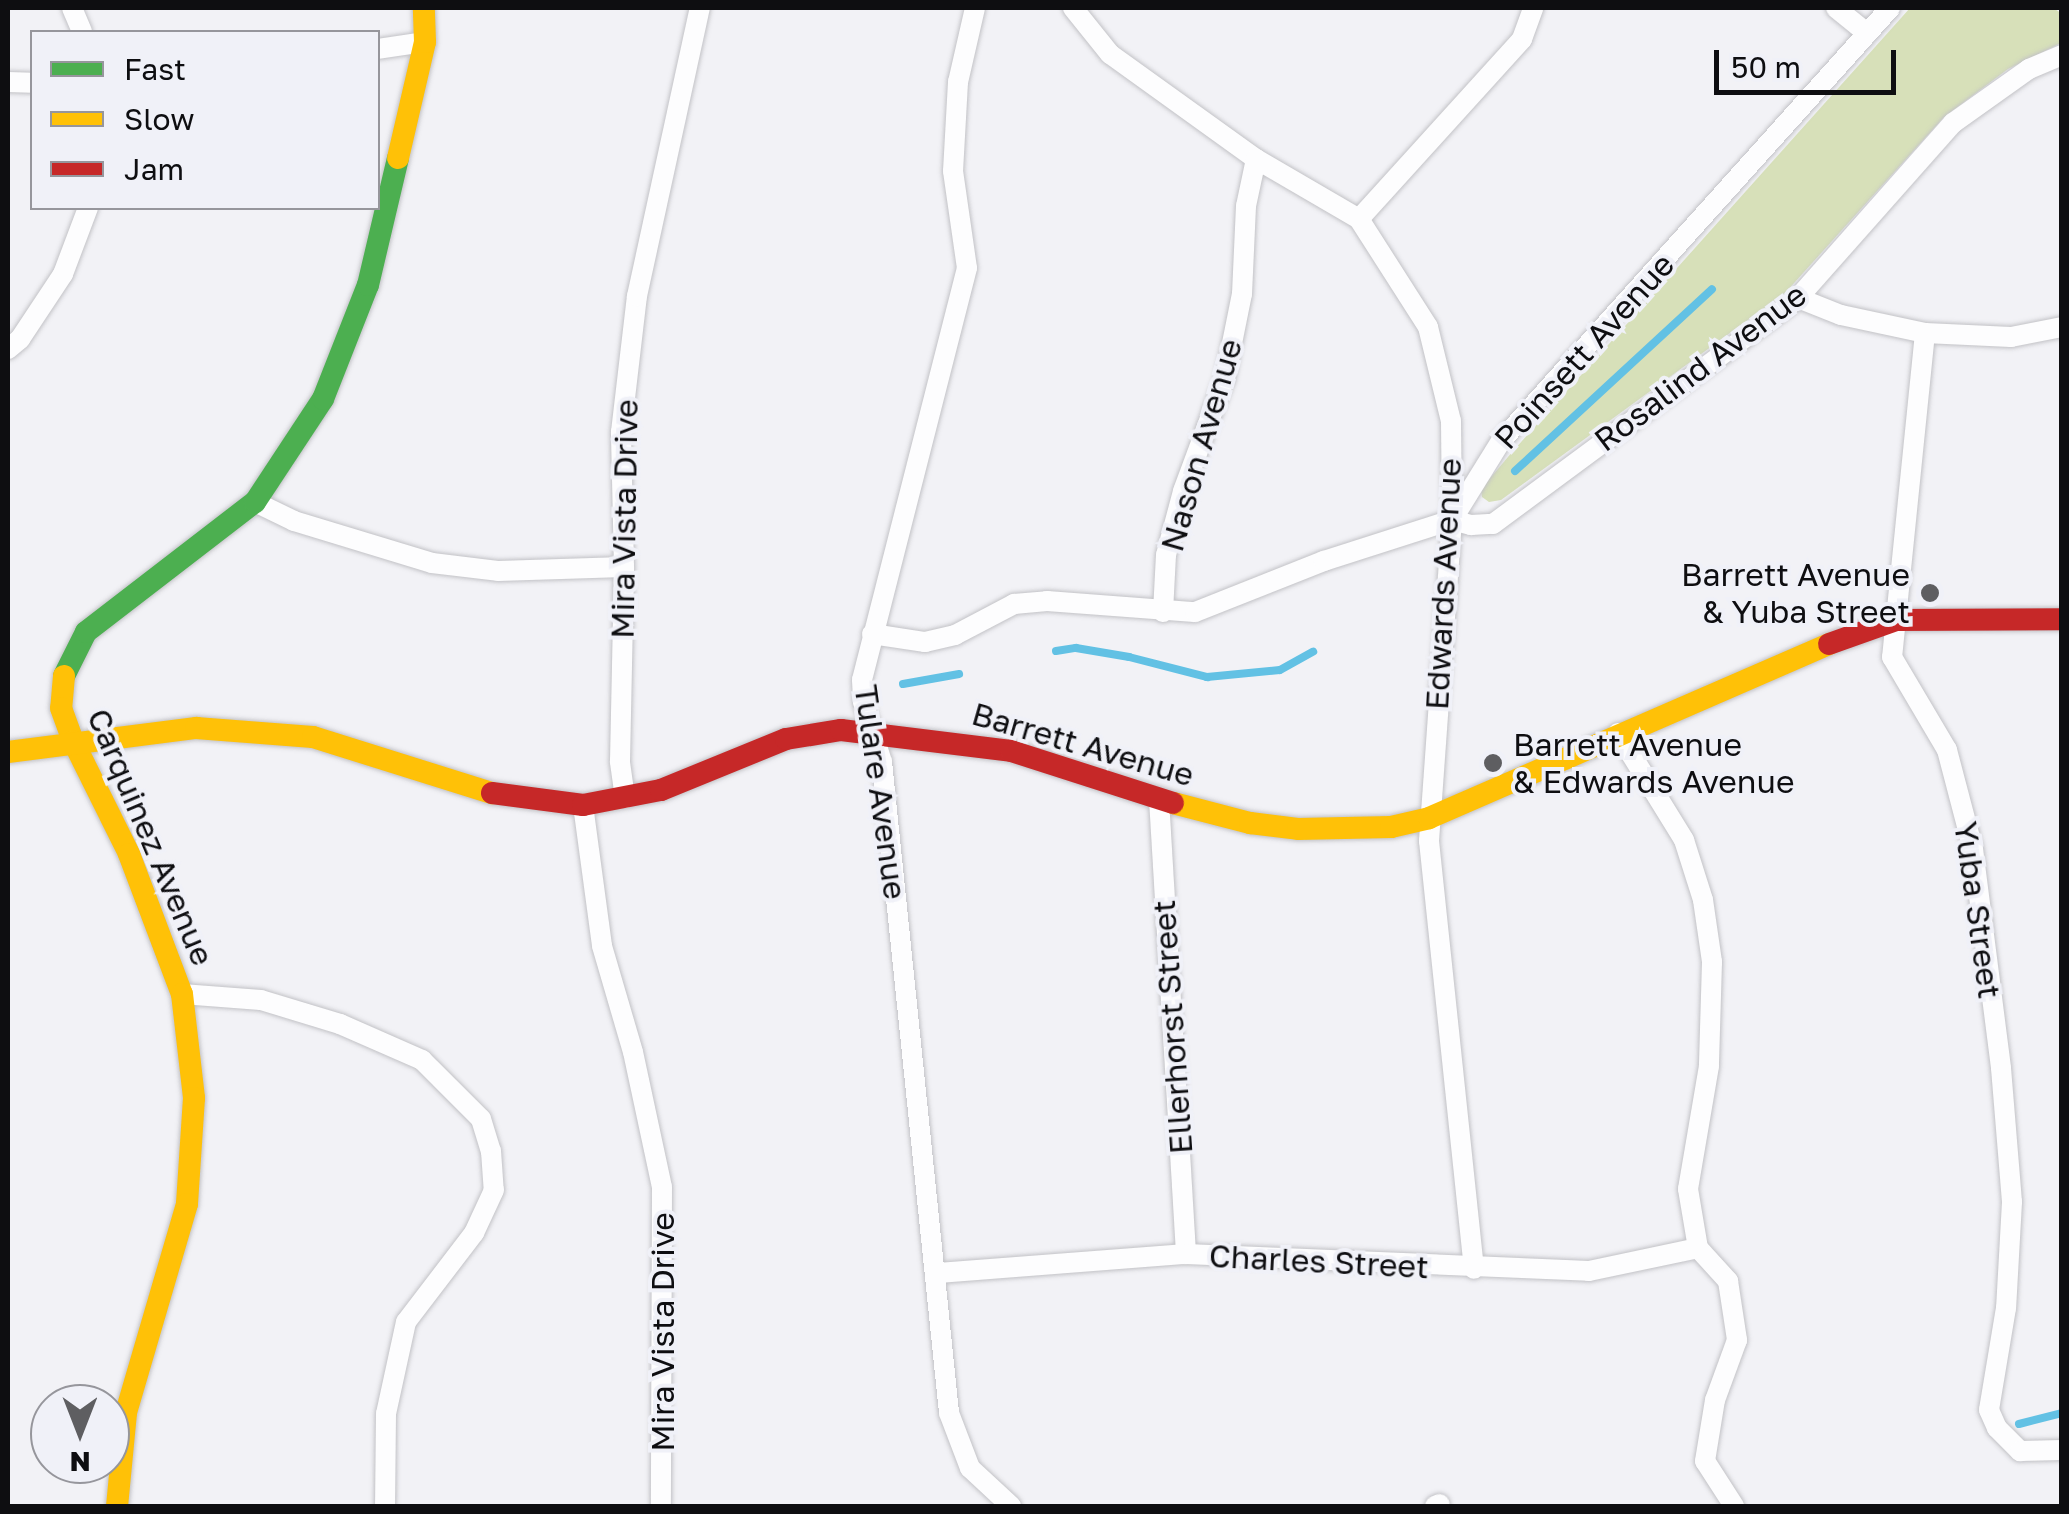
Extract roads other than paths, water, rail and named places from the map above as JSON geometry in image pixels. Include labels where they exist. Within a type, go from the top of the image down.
[{"type":"street","name":"Carquinez Avenue","points":[[117,1506],[126,1414],[187,1204],[194,1098],[182,994],[130,854],[73,741],[61,708],[60,684],[86,632],[255,502],[323,400],[368,284],[426,42],[424,8]]},
{"type":"street","name":"Mira Vista Drive","points":[[625,798],[620,761],[624,567],[620,432],[637,296],[700,8]]},
{"type":"street","name":"Tulare Avenue","points":[[975,8],[958,82],[954,171],[967,268],[862,680],[882,762],[938,1273],[949,1413],[970,1468],[1011,1506]]},
{"type":"street","name":"Edwards Avenue","points":[[1073,8],[1110,54],[1256,159],[1359,218],[1428,327],[1451,420],[1452,520],[1428,818],[1474,1269]]},
{"type":"street","points":[[1359,218],[1522,40],[1533,8]]},
{"type":"street","points":[[1836,8],[1868,33]]},
{"type":"street","name":"Poinsett Avenue","points":[[1452,520],[1501,441],[1890,8]]},
{"type":"street","points":[[380,48],[426,42]]},
{"type":"street","name":"Rosalind Avenue","points":[[1452,520],[1472,525],[1493,524],[1798,298],[1953,122],[2029,69],[2062,55]]},
{"type":"street","name":"Nason Avenue","points":[[1163,612],[1166,556],[1229,361],[1242,294],[1246,206],[1256,159]]},
{"type":"street","points":[[8,348],[20,339],[63,274],[87,210]]},
{"type":"street","points":[[1798,298],[1841,315],[1925,333],[2011,337],[2062,327]]},
{"type":"street","name":"Yuba Street","points":[[1925,333],[1892,657],[1947,750],[1958,784],[1972,850],[2001,1068],[2012,1202],[2006,1308],[1989,1410],[1998,1428],[2020,1451],[2062,1450]]},
{"type":"street","points":[[255,502],[294,521],[432,563],[498,571],[624,567]]},
{"type":"street","points":[[872,634],[925,642],[955,635],[1014,604],[1047,600],[1163,612],[1210,607],[1324,562],[1452,520]]},
{"type":"street","name":"Barrett Avenue","points":[[8,752],[196,728],[312,738],[508,798],[583,806],[661,790],[786,740],[827,731],[872,732],[1010,751],[1236,820],[1298,828],[1391,826],[1428,818],[1841,638],[1896,620],[2062,619]]},
{"type":"street","points":[[1618,733],[1684,840],[1703,900],[1712,962],[1709,1066],[1688,1190],[1698,1248],[1728,1281],[1737,1340],[1714,1400],[1705,1462],[1734,1506]]},
{"type":"street","name":"Ellerhorst Street","points":[[1159,799],[1186,1254]]},
{"type":"street","name":"Mira Vista Drive","points":[[583,806],[602,946],[633,1052],[662,1188],[661,1506]]},
{"type":"street","points":[[182,994],[261,1000],[340,1024],[422,1060],[481,1120],[491,1151],[494,1190],[474,1234],[406,1322],[386,1414],[385,1506]]},
{"type":"street","name":"Charles Street","points":[[938,1273],[1186,1254],[1589,1271],[1698,1248]]},
{"type":"waterway","points":[[1515,471],[1712,289]]},
{"type":"waterway","points":[[1056,651],[1076,648],[1129,657],[1207,677],[1280,670],[1313,652]]},
{"type":"waterway","points":[[903,684],[959,674]]},
{"type":"waterway","points":[[2019,1424],[2062,1413]]},
{"type":"place","name":"Barrett Avenue & Yuba Street","points":[[1930,593]]},
{"type":"place","name":"Barrett Avenue & Edwards Avenue","points":[[1493,763]]}]
